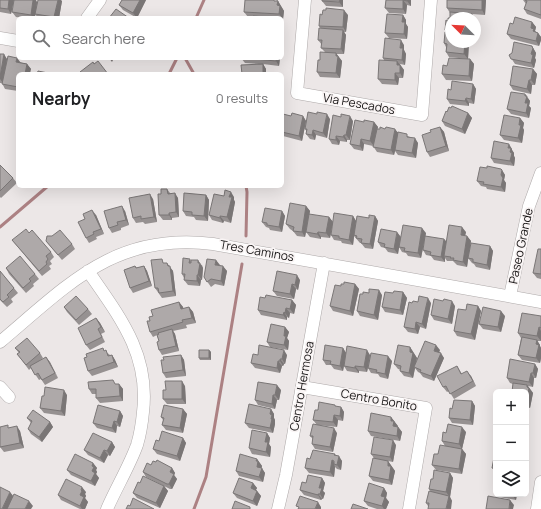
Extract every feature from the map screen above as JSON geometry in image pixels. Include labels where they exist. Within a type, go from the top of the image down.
[{"type":"street","points":[[88,16],[100,0]]},
{"type":"street","name":"Via Pescados","points":[[305,0],[297,93],[422,115],[431,0]]},
{"type":"street","points":[[0,38],[16,41]]},
{"type":"street","name":"Paseo Grande","points":[[510,296],[526,218],[541,173]]},
{"type":"street","name":"Tres Caminos","points":[[0,342],[71,282],[107,260],[136,248],[176,242],[213,244],[541,302]]},
{"type":"street","name":"Centro Hermosa","points":[[278,509],[286,475],[324,263]]},
{"type":"street","points":[[88,271],[124,323],[141,366],[145,389],[142,424],[136,445],[107,509]]},
{"type":"street","points":[[0,386],[9,397]]},
{"type":"street","name":"Centro Bonito","points":[[302,386],[426,408],[409,509]]},
{"type":"street","points":[[537,509],[541,482]]},
{"type":"building","points":[[0,0],[9,0],[8,9],[0,8]]},
{"type":"building","points":[[14,0],[33,0],[31,15],[12,12]]},
{"type":"building","points":[[38,0],[58,0],[54,16],[35,14]]},
{"type":"building","points":[[122,0],[140,0],[133,13],[119,5]]},
{"type":"building","points":[[245,0],[278,1],[277,5],[280,6],[279,14],[244,12]]},
{"type":"building","points":[[322,0],[340,0],[339,2]]},
{"type":"building","points":[[386,0],[403,0],[403,9],[385,8]]},
{"type":"building","points":[[447,0],[482,0],[482,10],[447,8]]},
{"type":"building","points":[[525,0],[541,0],[541,15],[524,9],[527,1]]},
{"type":"building","points":[[326,8],[344,10],[343,27],[319,26],[320,14],[322,15],[323,10],[326,10]]},
{"type":"building","points":[[116,9],[126,16],[111,16]]},
{"type":"building","points":[[387,14],[403,15],[402,22],[405,22],[404,34],[385,33]]},
{"type":"building","points":[[515,17],[532,22],[531,28],[534,29],[533,31],[538,33],[536,41],[507,34],[510,23],[513,24]]},
{"type":"building","points":[[319,28],[343,30],[341,49],[321,48],[322,40],[318,40]]},
{"type":"building","points":[[385,38],[401,40],[400,48],[403,48],[402,60],[383,58]]},
{"type":"building","points":[[514,42],[532,46],[533,48],[531,54],[533,55],[531,63],[511,59],[509,55],[512,53]]},
{"type":"building","points":[[446,48],[464,48],[464,54],[446,52]]},
{"type":"building","points":[[320,52],[336,53],[336,56],[338,56],[336,73],[317,72]]},
{"type":"building","points":[[0,54],[4,54],[0,77]]},
{"type":"building","points":[[8,56],[16,58],[16,62],[27,64],[25,72],[16,72],[16,87],[2,84]]},
{"type":"building","points":[[449,58],[470,59],[469,76],[442,74],[443,65],[447,66]]},
{"type":"building","points":[[379,60],[397,61],[397,65],[400,65],[400,73],[395,73],[395,80],[378,79]]},
{"type":"building","points":[[98,61],[106,72],[80,72],[93,62],[94,64]]},
{"type":"building","points":[[263,64],[263,72],[242,72],[241,65]]},
{"type":"building","points":[[513,66],[533,69],[531,80],[529,80],[527,89],[510,85]]},
{"type":"building","points":[[452,81],[473,84],[471,99],[466,98],[465,101],[447,99],[448,89],[451,90]]},
{"type":"building","points":[[511,92],[525,94],[525,96],[527,96],[525,103],[528,103],[526,113],[507,109]]},
{"type":"building","points":[[452,106],[468,113],[462,129],[442,121],[446,111],[447,112],[449,107],[451,108]]},
{"type":"building","points":[[308,112],[327,114],[323,133],[313,130],[312,135],[306,134],[307,129],[305,129]]},
{"type":"building","points":[[292,113],[303,116],[299,136],[284,132],[284,114],[291,116]]},
{"type":"building","points":[[341,114],[350,116],[346,135],[343,137],[336,136],[336,140],[329,139],[333,115],[341,117]]},
{"type":"building","points":[[504,115],[520,118],[519,125],[521,125],[518,138],[500,135]]},
{"type":"building","points":[[355,120],[374,122],[370,141],[361,139],[360,146],[350,144]]},
{"type":"building","points":[[380,127],[385,129],[386,127],[395,129],[391,150],[373,147],[377,129],[380,129]]},
{"type":"building","points":[[440,127],[446,146],[427,152],[422,135],[431,132],[430,130]]},
{"type":"building","points":[[398,132],[407,134],[407,137],[415,138],[412,153],[395,150]]},
{"type":"building","points":[[494,141],[509,144],[508,148],[511,148],[510,152],[512,153],[510,161],[491,158]]},
{"type":"building","points":[[0,165],[13,178],[0,191]]},
{"type":"building","points":[[487,166],[502,170],[501,175],[503,178],[501,187],[483,184],[484,182],[477,181],[480,167],[487,168]]},
{"type":"building","points":[[161,189],[167,189],[168,194],[175,193],[176,212],[169,213],[169,215],[159,215],[158,194],[161,194]]},
{"type":"building","points":[[225,190],[231,192],[229,197],[232,197],[227,217],[220,216],[220,218],[209,215],[214,194],[224,196]]},
{"type":"building","points":[[184,193],[206,195],[204,216],[192,215],[192,212],[183,211]]},
{"type":"building","points":[[150,194],[154,217],[141,219],[141,216],[133,218],[129,198]]},
{"type":"building","points":[[290,203],[306,206],[302,232],[293,231],[294,227],[286,224]]},
{"type":"building","points":[[122,206],[126,220],[117,222],[118,225],[109,228],[104,211]]},
{"type":"building","points":[[265,208],[282,211],[279,227],[267,225],[267,223],[262,222]]},
{"type":"building","points":[[92,210],[101,229],[93,232],[94,234],[86,238],[78,222],[85,219],[83,214]]},
{"type":"building","points":[[334,213],[353,216],[349,240],[331,235]]},
{"type":"building","points":[[309,214],[329,217],[326,233],[318,232],[317,234],[306,232]]},
{"type":"building","points":[[369,215],[375,216],[370,244],[361,243],[362,239],[356,238],[357,236],[354,235],[357,216],[369,218]]},
{"type":"building","points":[[403,225],[422,228],[418,253],[404,251],[405,248],[399,247]]},
{"type":"building","points":[[449,225],[462,227],[461,235],[467,236],[463,262],[444,256]]},
{"type":"building","points":[[26,229],[29,233],[32,230],[51,252],[46,256],[48,259],[46,262],[47,264],[39,271],[12,240]]},
{"type":"building","points":[[381,229],[397,232],[394,249],[384,247],[385,244],[378,242]]},
{"type":"building","points":[[60,230],[72,244],[58,255],[46,241],[47,236],[52,236]]},
{"type":"building","points":[[425,236],[444,239],[441,257],[430,255],[431,252],[423,250]]},
{"type":"building","points":[[471,243],[490,246],[487,265],[473,262],[473,259],[468,258]]},
{"type":"building","points":[[538,249],[541,249],[541,274],[533,273]]},
{"type":"building","points":[[20,256],[35,274],[29,279],[31,281],[23,288],[6,268]]},
{"type":"building","points":[[183,258],[190,259],[189,263],[191,263],[191,260],[198,260],[198,263],[200,263],[197,281],[184,280],[185,274],[182,274]]},
{"type":"building","points":[[162,259],[163,263],[167,263],[168,266],[170,266],[173,291],[159,293],[158,288],[155,288],[151,260]]},
{"type":"building","points":[[207,259],[216,260],[215,265],[223,266],[221,281],[211,279],[207,282],[204,277]]},
{"type":"building","points":[[135,266],[136,268],[144,266],[149,281],[130,288],[124,270]]},
{"type":"building","points":[[0,271],[14,288],[7,295],[9,297],[3,302],[0,299]]},
{"type":"building","points":[[277,271],[297,275],[295,285],[292,284],[290,294],[273,291]]},
{"type":"building","points":[[344,282],[355,284],[350,311],[330,306],[335,285],[341,286]]},
{"type":"building","points":[[369,289],[379,290],[374,315],[357,311],[360,294],[363,294],[363,292],[369,293]]},
{"type":"building","points":[[394,291],[403,292],[400,310],[382,307],[385,292],[393,293]]},
{"type":"building","points":[[266,295],[292,300],[290,309],[286,308],[283,315],[258,310],[260,297],[265,298]]},
{"type":"building","points":[[76,296],[88,309],[76,320],[64,307]]},
{"type":"building","points":[[419,296],[428,298],[422,324],[416,322],[415,329],[404,327],[409,302],[418,302]]},
{"type":"building","points":[[434,299],[452,301],[448,319],[431,315]]},
{"type":"building","points":[[179,302],[181,309],[189,307],[192,318],[182,320],[183,322],[150,332],[147,321],[150,321],[149,317],[153,316],[151,310]]},
{"type":"building","points":[[467,304],[478,306],[471,334],[454,331],[458,309],[466,310]]},
{"type":"building","points":[[483,307],[501,311],[498,327],[479,324]]},
{"type":"building","points":[[522,313],[541,316],[541,328],[539,327],[537,336],[518,333]]},
{"type":"building","points":[[96,318],[101,327],[98,329],[102,337],[86,345],[78,328]]},
{"type":"building","points":[[271,324],[285,327],[284,336],[286,336],[284,345],[267,342]]},
{"type":"building","points":[[172,329],[176,346],[159,350],[157,342],[159,341],[157,335],[159,334],[158,333]]},
{"type":"building","points":[[522,337],[537,340],[536,344],[539,345],[536,358],[518,355]]},
{"type":"building","points":[[27,338],[40,353],[26,365],[17,354],[20,352],[15,348]]},
{"type":"building","points":[[425,341],[436,345],[434,351],[441,353],[431,376],[420,372],[421,370],[414,367]]},
{"type":"building","points":[[259,345],[284,350],[282,359],[278,361],[277,368],[251,363],[253,354],[258,355]]},
{"type":"building","points":[[325,345],[343,348],[340,366],[330,364],[331,361],[323,360]]},
{"type":"building","points":[[398,345],[410,347],[410,352],[413,353],[409,373],[400,371],[401,366],[394,364]]},
{"type":"building","points":[[347,346],[367,350],[364,367],[355,366],[355,368],[344,366]]},
{"type":"building","points":[[103,348],[104,351],[106,350],[108,356],[112,355],[114,362],[88,371],[84,358],[87,357],[86,354]]},
{"type":"building","points":[[199,350],[209,350],[209,358],[199,358]]},
{"type":"building","points":[[371,353],[388,356],[385,374],[368,368]]},
{"type":"building","points":[[181,355],[183,370],[163,373],[161,360],[164,360],[163,357]]},
{"type":"building","points":[[46,357],[55,373],[42,380],[38,373],[35,375],[30,366]]},
{"type":"building","points":[[510,359],[535,364],[529,382],[507,378]]},
{"type":"building","points":[[457,366],[461,374],[467,371],[473,381],[450,394],[446,386],[443,387],[437,376]]},
{"type":"building","points":[[113,380],[115,384],[119,384],[120,396],[96,398],[96,389],[89,389],[88,382]]},
{"type":"building","points":[[165,381],[182,381],[182,399],[163,399],[163,390],[166,390]]},
{"type":"building","points":[[258,382],[277,385],[275,395],[273,395],[272,404],[255,400]]},
{"type":"building","points":[[513,383],[527,385],[529,388],[529,389],[512,389]]},
{"type":"building","points":[[45,387],[64,390],[61,411],[40,408]]},
{"type":"building","points":[[454,400],[472,401],[470,420],[449,418],[450,408],[452,409]]},
{"type":"building","points":[[319,402],[341,407],[340,416],[334,415],[333,422],[313,420],[315,410],[318,410]]},
{"type":"building","points":[[249,404],[271,409],[270,414],[272,415],[272,419],[270,428],[245,423]]},
{"type":"building","points":[[98,405],[120,411],[117,422],[114,421],[112,428],[93,423]]},
{"type":"building","points":[[164,405],[183,409],[180,428],[162,425],[164,418],[161,417]]},
{"type":"building","points":[[33,410],[50,422],[39,437],[28,429],[32,421],[27,418]]},
{"type":"building","points":[[371,413],[391,417],[391,421],[394,421],[393,426],[398,427],[397,436],[368,431]]},
{"type":"building","points":[[313,424],[334,428],[330,447],[312,444],[313,436],[310,436]]},
{"type":"building","points":[[448,424],[462,427],[459,444],[442,441],[443,432],[446,433]]},
{"type":"building","points":[[8,425],[8,428],[17,426],[20,443],[0,447],[0,427]]},
{"type":"building","points":[[252,430],[267,433],[265,442],[268,442],[266,452],[249,448]]},
{"type":"building","points":[[162,431],[183,438],[177,456],[153,449],[156,440],[159,441]]},
{"type":"building","points":[[93,433],[112,442],[107,451],[104,450],[100,458],[84,450]]},
{"type":"building","points":[[374,437],[393,440],[390,457],[371,454]]},
{"type":"building","points":[[440,445],[462,449],[459,469],[432,465],[434,454],[438,454]]},
{"type":"building","points":[[313,450],[339,456],[337,465],[334,464],[334,461],[332,460],[330,472],[305,468],[307,458],[310,459]]},
{"type":"building","points":[[75,454],[93,463],[92,466],[94,467],[92,471],[95,473],[91,481],[67,470]]},
{"type":"building","points":[[240,454],[257,459],[257,467],[262,468],[259,477],[236,471]]},
{"type":"building","points":[[373,458],[388,461],[388,466],[391,466],[389,480],[369,476]]},
{"type":"building","points":[[157,460],[172,468],[170,472],[174,474],[169,484],[143,472],[147,463],[151,465],[153,461],[156,462]]},
{"type":"building","points":[[434,470],[450,473],[446,492],[429,489],[431,479],[433,479]]},
{"type":"building","points":[[308,475],[322,478],[319,488],[322,488],[320,494],[318,495],[300,490],[302,482],[306,483]]},
{"type":"building","points":[[143,476],[164,486],[156,503],[133,493],[138,482],[140,483]]},
{"type":"building","points":[[239,478],[253,483],[251,488],[257,491],[253,501],[233,493]]},
{"type":"building","points":[[66,479],[82,487],[80,495],[84,497],[80,506],[58,495]]},
{"type":"building","points":[[369,483],[384,488],[381,496],[385,497],[382,506],[364,501]]},
{"type":"building","points":[[0,487],[10,492],[2,509],[0,509]]},
{"type":"building","points":[[429,491],[449,496],[446,509],[428,509],[429,503],[426,503]]},
{"type":"building","points":[[14,494],[29,501],[25,509],[7,509]]},
{"type":"building","points":[[300,496],[318,502],[315,509],[298,509],[299,507],[296,506]]},
{"type":"building","points":[[488,496],[510,500],[509,509],[486,509]]},
{"type":"building","points":[[133,498],[154,509],[126,509],[128,505],[130,506]]},
{"type":"building","points":[[235,501],[250,507],[250,509],[232,509]]},
{"type":"building","points":[[353,504],[368,509],[351,509]]},
{"type":"waterway","points":[[197,16],[204,0]]},
{"type":"waterway","points":[[170,72],[176,60]]},
{"type":"waterway","points":[[186,60],[193,72]]},
{"type":"waterway","points":[[0,227],[46,188]]},
{"type":"waterway","points":[[246,188],[246,236]]},
{"type":"waterway","points":[[194,509],[206,477],[242,264]]}]
